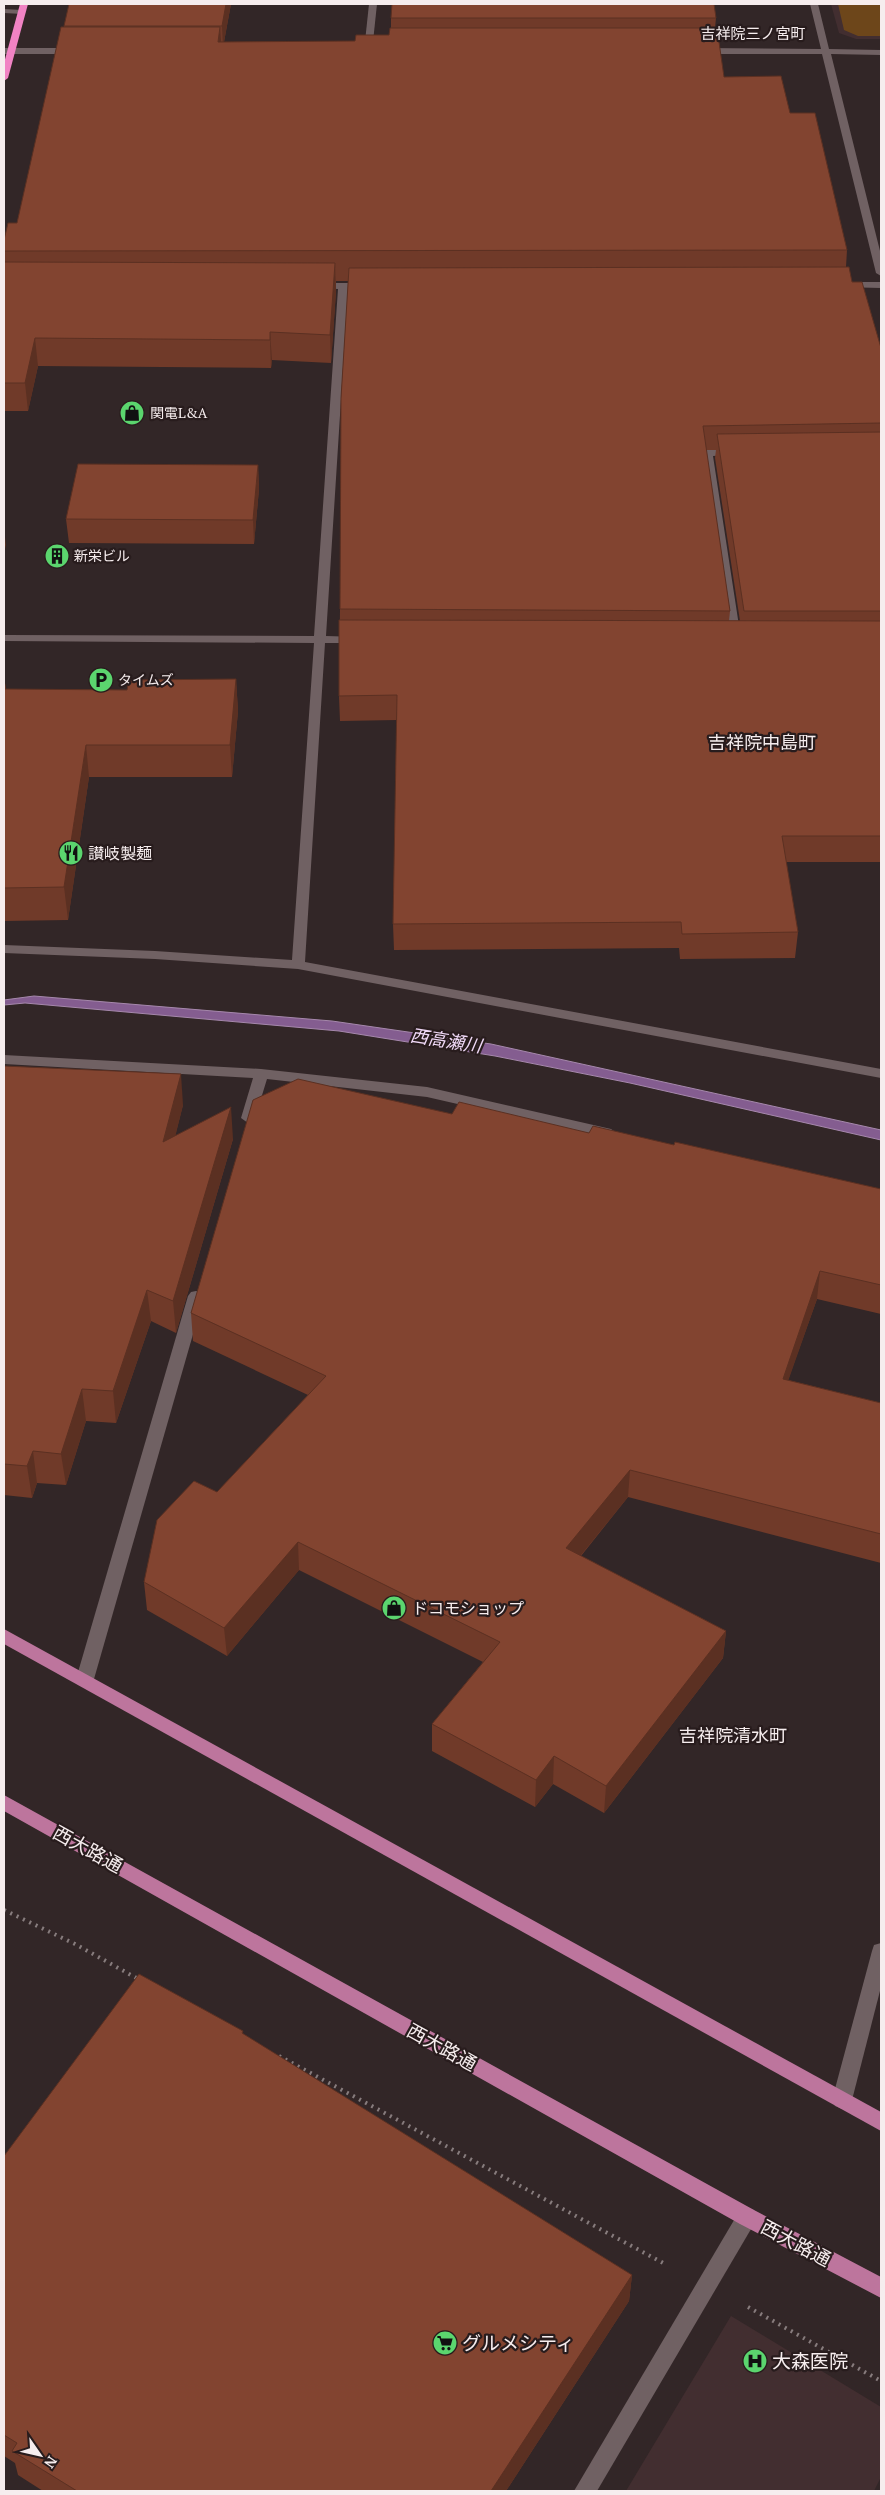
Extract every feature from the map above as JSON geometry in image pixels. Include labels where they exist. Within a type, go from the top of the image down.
[{"type":"highway","points":[[4,78],[7,51],[23,8]]},
{"type":"main road","points":[[4,1636],[85,1679],[881,2122]]},
{"type":"main road","name":"西大路通","points":[[4,1802],[747,2217],[881,2288]]},
{"type":"street","points":[[368,51],[373,4]]},
{"type":"street","points":[[814,4],[881,273]]},
{"type":"street","points":[[4,12],[23,8]]},
{"type":"street","points":[[7,51],[80,51]]},
{"type":"street","points":[[358,51],[378,51]]},
{"type":"street","points":[[687,51],[881,52]]},
{"type":"street","points":[[831,285],[881,285]]},
{"type":"street","points":[[303,286],[373,286]]},
{"type":"street","points":[[298,964],[343,286]]},
{"type":"street","points":[[735,641],[708,453],[746,452]]},
{"type":"street","points":[[4,638],[369,640]]},
{"type":"street","points":[[4,950],[155,955],[298,964],[881,1074]]},
{"type":"street","points":[[4,1059],[261,1074],[427,1092],[630,1138]]},
{"type":"street","points":[[244,1131],[261,1074]]},
{"type":"street","points":[[85,1679],[200,1282]]},
{"type":"street","points":[[842,2100],[881,1952]]},
{"type":"street","points":[[584,2491],[747,2217]]},
{"type":"path","points":[[4,1910],[75,1944],[143,1982]]},
{"type":"path","points":[[272,2052],[638,2251],[707,2284],[881,2381]]},
{"type":"shaded area","points":[[831,4],[881,4],[881,39],[856,39],[839,33]]},
{"type":"shaded area","points":[[838,4],[881,4],[881,36],[858,36],[844,30]]},
{"type":"shaded area","name":"大森医院","points":[[731,2316],[881,2407],[881,2477],[874,2491],[626,2491]]},
{"type":"water","name":"西高瀬川","points":[[34,996],[332,1021],[491,1044],[881,1130],[881,1140],[630,1083],[495,1056],[339,1031],[25,1003],[4,1005],[4,1000]]},
{"type":"building","points":[[69,4],[226,4],[222,26],[64,26]]},
{"type":"building","points":[[392,4],[714,4],[716,18],[391,18]]},
{"type":"building","points":[[61,27],[220,27],[218,42],[355,41],[356,35],[389,35],[390,28],[717,28],[724,77],[781,76],[790,113],[815,113],[847,250],[4,251],[4,240],[8,223],[17,223]]},
{"type":"building","points":[[4,262],[335,263],[330,335],[270,332],[270,340],[35,338],[25,383],[4,383]]},
{"type":"building","points":[[849,267],[852,282],[862,282],[881,348],[881,423],[703,426],[730,611],[340,609],[341,398],[349,268]]},
{"type":"building","points":[[881,432],[881,611],[744,611],[717,434]]},
{"type":"building","points":[[78,464],[258,465],[253,520],[66,519]]},
{"type":"building","points":[[339,620],[881,621],[881,836],[782,836],[798,932],[682,934],[681,922],[393,924],[397,695],[339,696]]},
{"type":"building","points":[[236,679],[230,745],[86,745],[64,887],[4,888],[4,689],[127,690],[129,680]]},
{"type":"building","points":[[4,1066],[181,1074],[163,1142],[231,1107],[173,1301],[147,1290],[113,1391],[82,1389],[61,1454],[33,1451],[27,1466],[4,1464]]},
{"type":"building","points":[[298,1079],[452,1114],[459,1102],[589,1133],[593,1126],[674,1145],[675,1142],[881,1189],[881,1285],[820,1271],[783,1379],[881,1403],[881,1534],[630,1470],[566,1548],[726,1631],[606,1786],[554,1756],[536,1780],[432,1724],[500,1642],[298,1542],[224,1628],[144,1582],[157,1520],[194,1481],[217,1492],[326,1376],[191,1313],[253,1100]]},
{"type":"building","points":[[139,1974],[243,2031],[242,2033],[632,2275],[491,2491],[77,2491],[12,2451],[17,2443],[4,2435],[4,2156]]},
{"type":"place","name":"関電L&A","points":[[132,413]]},
{"type":"place","name":"新栄ビル","points":[[57,556]]},
{"type":"place","name":"タイムズ","points":[[101,680]]},
{"type":"place","name":"讃岐製麺","points":[[71,853]]},
{"type":"place","name":"ドコモショップ","points":[[394,1608]]},
{"type":"place","name":"グルメシティ","points":[[445,2343]]},
{"type":"place","name":"大森医院","points":[[755,2361]]},
{"type":"district","name":"吉祥院三ノ宮町","points":[[753,34]]},
{"type":"district","name":"吉祥院中島町","points":[[762,743]]},
{"type":"district","name":"吉祥院清水町","points":[[733,1736]]}]
